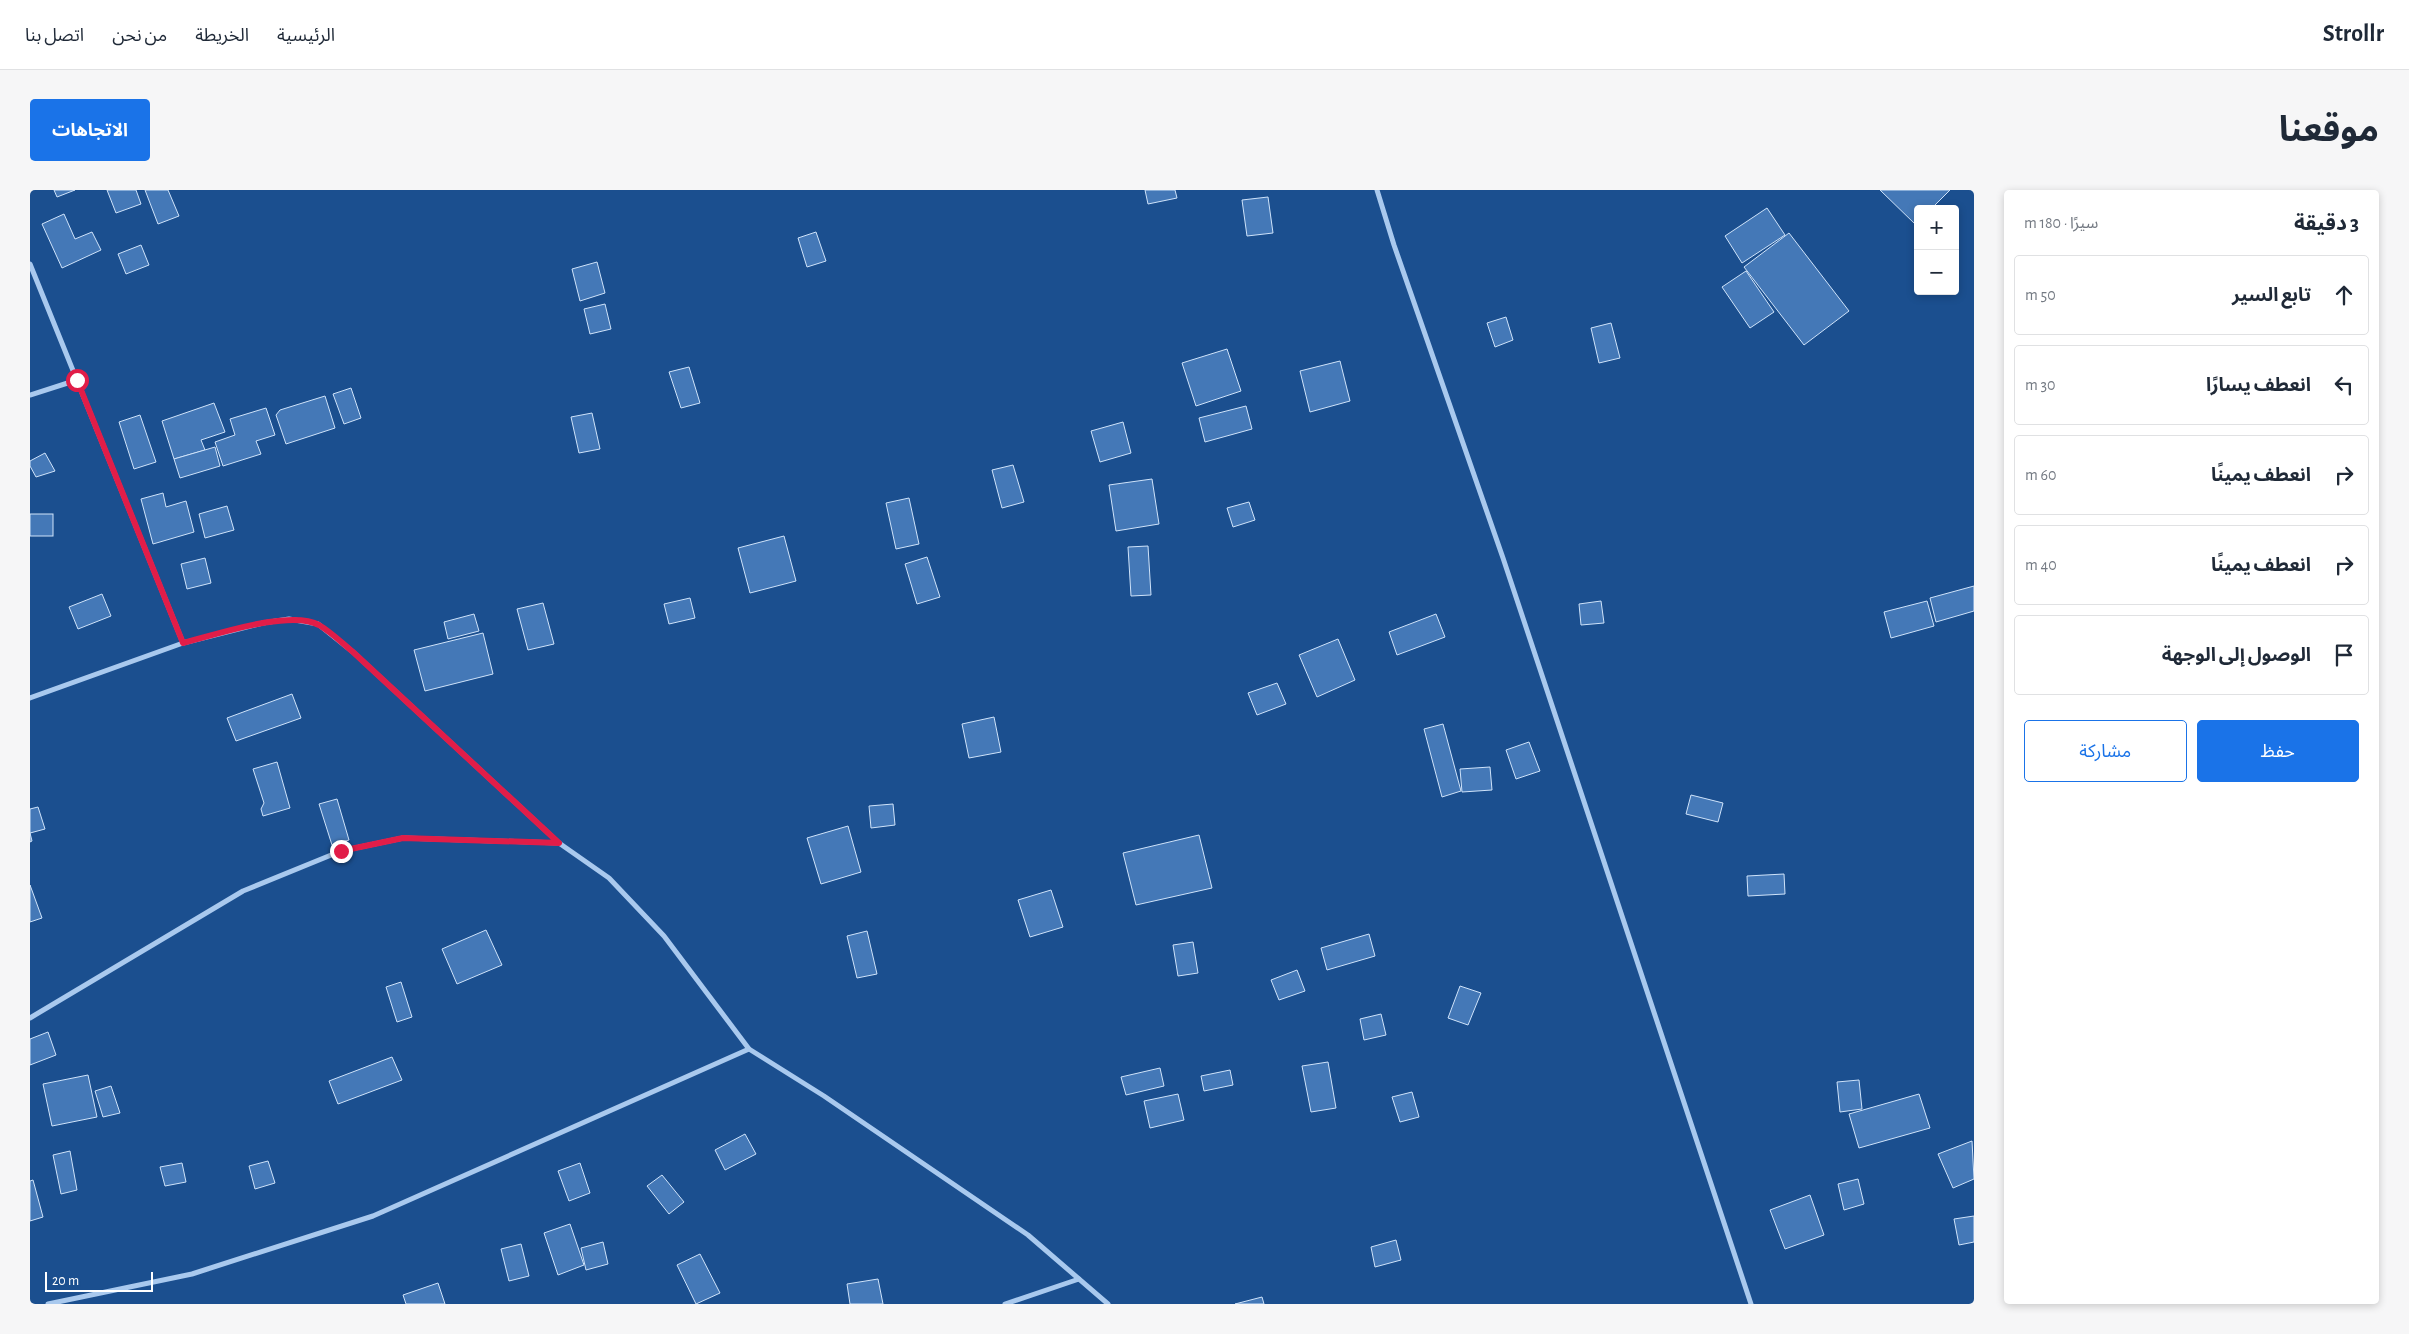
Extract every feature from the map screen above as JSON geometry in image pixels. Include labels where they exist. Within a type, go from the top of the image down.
[{"type":"street","points":[[1377,190],[1394,245],[1503,558],[1751,1304]]},
{"type":"street","points":[[30,264],[183,643]]},
{"type":"street","points":[[30,395],[77,380]]},
{"type":"street","points":[[30,698],[183,643],[263,623],[289,619],[318,624],[353,652],[559,843],[610,878],[664,936],[749,1049],[824,1096],[1028,1235],[1108,1304]]},
{"type":"street","points":[[30,1018],[243,890],[341,851],[403,838],[559,843]]},
{"type":"street","points":[[48,1304],[192,1274],[373,1216],[749,1049]]},
{"type":"street","points":[[1006,1304],[1080,1279]]},
{"type":"building","points":[[54,190],[75,190],[57,197]]},
{"type":"building","points":[[107,190],[136,190],[141,204],[116,213]]},
{"type":"building","points":[[145,190],[168,190],[179,216],[158,224]]},
{"type":"building","points":[[1145,190],[1175,190],[1177,198],[1148,204]]},
{"type":"building","points":[[1880,190],[1950,190],[1935,205],[1914,205],[1914,223]]},
{"type":"building","points":[[1268,197],[1273,233],[1247,236],[1242,200]]},
{"type":"building","points":[[1767,208],[1785,235],[1742,263],[1725,236]]},
{"type":"building","points":[[64,214],[75,239],[92,232],[101,250],[62,268],[42,224]]},
{"type":"building","points":[[816,232],[826,261],[807,267],[798,238]]},
{"type":"building","points":[[1789,233],[1849,311],[1804,345],[1744,267]]},
{"type":"building","points":[[141,245],[149,265],[126,274],[118,254]]},
{"type":"building","points":[[597,262],[605,293],[580,301],[572,269]]},
{"type":"building","points":[[1746,271],[1774,312],[1750,328],[1722,287]]},
{"type":"building","points":[[605,304],[611,329],[590,334],[584,309]]},
{"type":"building","points":[[1506,317],[1513,340],[1495,347],[1487,323]]},
{"type":"building","points":[[1611,323],[1620,358],[1599,363],[1591,328]]},
{"type":"building","points":[[1227,349],[1241,391],[1196,406],[1182,363]]},
{"type":"building","points":[[1340,361],[1350,401],[1310,412],[1300,371]]},
{"type":"building","points":[[689,367],[700,403],[681,408],[669,372]]},
{"type":"building","points":[[351,388],[361,418],[344,424],[333,394]]},
{"type":"building","points":[[325,396],[335,428],[286,444],[276,415],[280,410]]},
{"type":"building","points":[[214,403],[225,432],[201,440],[205,450],[174,459],[162,421]]},
{"type":"building","points":[[1246,406],[1252,429],[1205,442],[1199,418]]},
{"type":"building","points":[[266,408],[275,435],[256,441],[261,454],[223,466],[215,442],[235,435],[230,419]]},
{"type":"building","points":[[592,413],[600,449],[579,453],[571,417]]},
{"type":"building","points":[[140,415],[156,462],[134,469],[119,422]]},
{"type":"building","points":[[1123,422],[1131,453],[1100,462],[1091,431]]},
{"type":"building","points":[[215,447],[220,466],[180,478],[174,459]]},
{"type":"building","points":[[45,453],[55,471],[36,477],[30,466],[30,461]]},
{"type":"building","points":[[1013,465],[1024,502],[1002,508],[992,470]]},
{"type":"building","points":[[1152,479],[1159,524],[1116,531],[1109,485]]},
{"type":"building","points":[[163,493],[166,507],[186,501],[194,532],[153,544],[141,499]]},
{"type":"building","points":[[909,498],[919,544],[896,549],[886,503]]},
{"type":"building","points":[[1249,502],[1255,520],[1233,527],[1227,508]]},
{"type":"building","points":[[227,506],[234,530],[205,538],[199,514]]},
{"type":"building","points":[[30,514],[53,514],[53,536],[30,536]]},
{"type":"building","points":[[784,536],[796,581],[750,593],[738,548]]},
{"type":"building","points":[[1148,546],[1151,595],[1131,596],[1128,547]]},
{"type":"building","points":[[927,557],[940,597],[917,604],[905,564]]},
{"type":"building","points":[[205,558],[211,583],[187,589],[181,564]]},
{"type":"building","points":[[1974,586],[1974,611],[1936,622],[1930,598]]},
{"type":"building","points":[[102,594],[111,616],[78,629],[69,607]]},
{"type":"building","points":[[690,598],[695,618],[669,624],[664,604]]},
{"type":"building","points":[[1601,601],[1604,623],[1581,625],[1579,604]]},
{"type":"building","points":[[1927,601],[1934,626],[1891,638],[1884,612]]},
{"type":"building","points":[[543,603],[554,644],[528,650],[517,609]]},
{"type":"building","points":[[474,614],[479,631],[448,639],[444,622]]},
{"type":"building","points":[[1436,614],[1445,637],[1397,655],[1389,632]]},
{"type":"building","points":[[483,633],[493,674],[425,691],[414,650]]},
{"type":"building","points":[[1338,639],[1355,680],[1317,697],[1299,655]]},
{"type":"building","points":[[1277,683],[1286,704],[1257,715],[1248,693]]},
{"type":"building","points":[[292,694],[301,718],[236,741],[227,718]]},
{"type":"building","points":[[994,717],[1001,752],[969,758],[962,724]]},
{"type":"building","points":[[1443,724],[1461,791],[1442,797],[1424,729]]},
{"type":"building","points":[[1529,742],[1540,771],[1516,779],[1506,750]]},
{"type":"building","points":[[277,762],[290,808],[263,816],[261,809],[264,803],[253,769]]},
{"type":"building","points":[[1490,767],[1492,790],[1462,792],[1460,769]]},
{"type":"building","points":[[1691,795],[1723,803],[1718,822],[1686,814]]},
{"type":"building","points":[[337,799],[349,840],[332,845],[319,804]]},
{"type":"building","points":[[893,804],[895,825],[871,828],[869,806]]},
{"type":"building","points":[[38,807],[45,829],[30,833],[30,809]]},
{"type":"building","points":[[848,826],[861,872],[821,884],[807,838]]},
{"type":"building","points":[[1199,835],[1212,888],[1136,905],[1123,853]]},
{"type":"building","points":[[1784,874],[1785,894],[1748,896],[1747,876]]},
{"type":"building","points":[[30,885],[42,918],[30,922]]},
{"type":"building","points":[[1051,890],[1063,927],[1030,937],[1018,900]]},
{"type":"building","points":[[486,930],[502,965],[457,984],[442,949]]},
{"type":"building","points":[[867,931],[877,974],[857,978],[847,936]]},
{"type":"building","points":[[1369,934],[1375,956],[1327,970],[1321,948]]},
{"type":"building","points":[[1193,942],[1198,973],[1178,976],[1173,945]]},
{"type":"building","points":[[1297,970],[1305,991],[1279,1000],[1271,980]]},
{"type":"building","points":[[401,982],[412,1017],[397,1022],[386,987]]},
{"type":"building","points":[[1460,986],[1481,993],[1468,1025],[1448,1018]]},
{"type":"building","points":[[1381,1014],[1386,1035],[1364,1040],[1360,1019]]},
{"type":"building","points":[[48,1032],[56,1055],[30,1065],[30,1039]]},
{"type":"building","points":[[392,1057],[402,1080],[338,1104],[329,1081]]},
{"type":"building","points":[[1328,1062],[1336,1108],[1311,1112],[1302,1066]]},
{"type":"building","points":[[1160,1068],[1164,1086],[1126,1095],[1121,1077]]},
{"type":"building","points":[[1230,1070],[1233,1085],[1204,1091],[1201,1076]]},
{"type":"building","points":[[88,1075],[97,1117],[52,1126],[43,1084]]},
{"type":"building","points":[[1859,1080],[1862,1109],[1840,1112],[1837,1082]]},
{"type":"building","points":[[111,1086],[120,1113],[103,1117],[95,1091]]},
{"type":"building","points":[[1412,1092],[1419,1117],[1400,1122],[1392,1097]]},
{"type":"building","points":[[1178,1094],[1184,1120],[1150,1128],[1144,1101]]},
{"type":"building","points":[[1919,1094],[1930,1128],[1859,1148],[1849,1114]]},
{"type":"building","points":[[745,1134],[756,1154],[725,1170],[715,1150]]},
{"type":"building","points":[[1972,1141],[1974,1179],[1953,1188],[1938,1154]]},
{"type":"building","points":[[70,1151],[77,1190],[61,1194],[53,1155]]},
{"type":"building","points":[[268,1161],[275,1183],[255,1189],[249,1166]]},
{"type":"building","points":[[182,1163],[186,1182],[165,1186],[160,1167]]},
{"type":"building","points":[[580,1163],[590,1193],[569,1201],[558,1171]]},
{"type":"building","points":[[662,1175],[684,1202],[669,1214],[647,1186]]},
{"type":"building","points":[[1858,1179],[1864,1204],[1844,1210],[1838,1184]]},
{"type":"building","points":[[33,1180],[43,1217],[30,1221],[30,1181]]},
{"type":"building","points":[[1810,1195],[1824,1235],[1785,1249],[1770,1210]]},
{"type":"building","points":[[1974,1216],[1974,1242],[1959,1245],[1954,1219]]},
{"type":"building","points":[[570,1224],[584,1265],[558,1275],[544,1233]]},
{"type":"building","points":[[1396,1240],[1401,1260],[1375,1267],[1371,1247]]},
{"type":"building","points":[[603,1242],[608,1264],[586,1270],[581,1248]]},
{"type":"building","points":[[521,1244],[529,1276],[509,1281],[501,1249]]},
{"type":"building","points":[[700,1254],[720,1293],[696,1304],[677,1265]]},
{"type":"building","points":[[878,1279],[883,1304],[850,1304],[847,1284]]},
{"type":"building","points":[[438,1283],[445,1304],[406,1304],[403,1295]]},
{"type":"building","points":[[1262,1297],[1264,1304],[1235,1304]]},
{"type":"route","points":[[77,380],[183,643],[263,623],[289,619],[318,624],[353,652],[559,843],[403,838],[341,851]]}]
